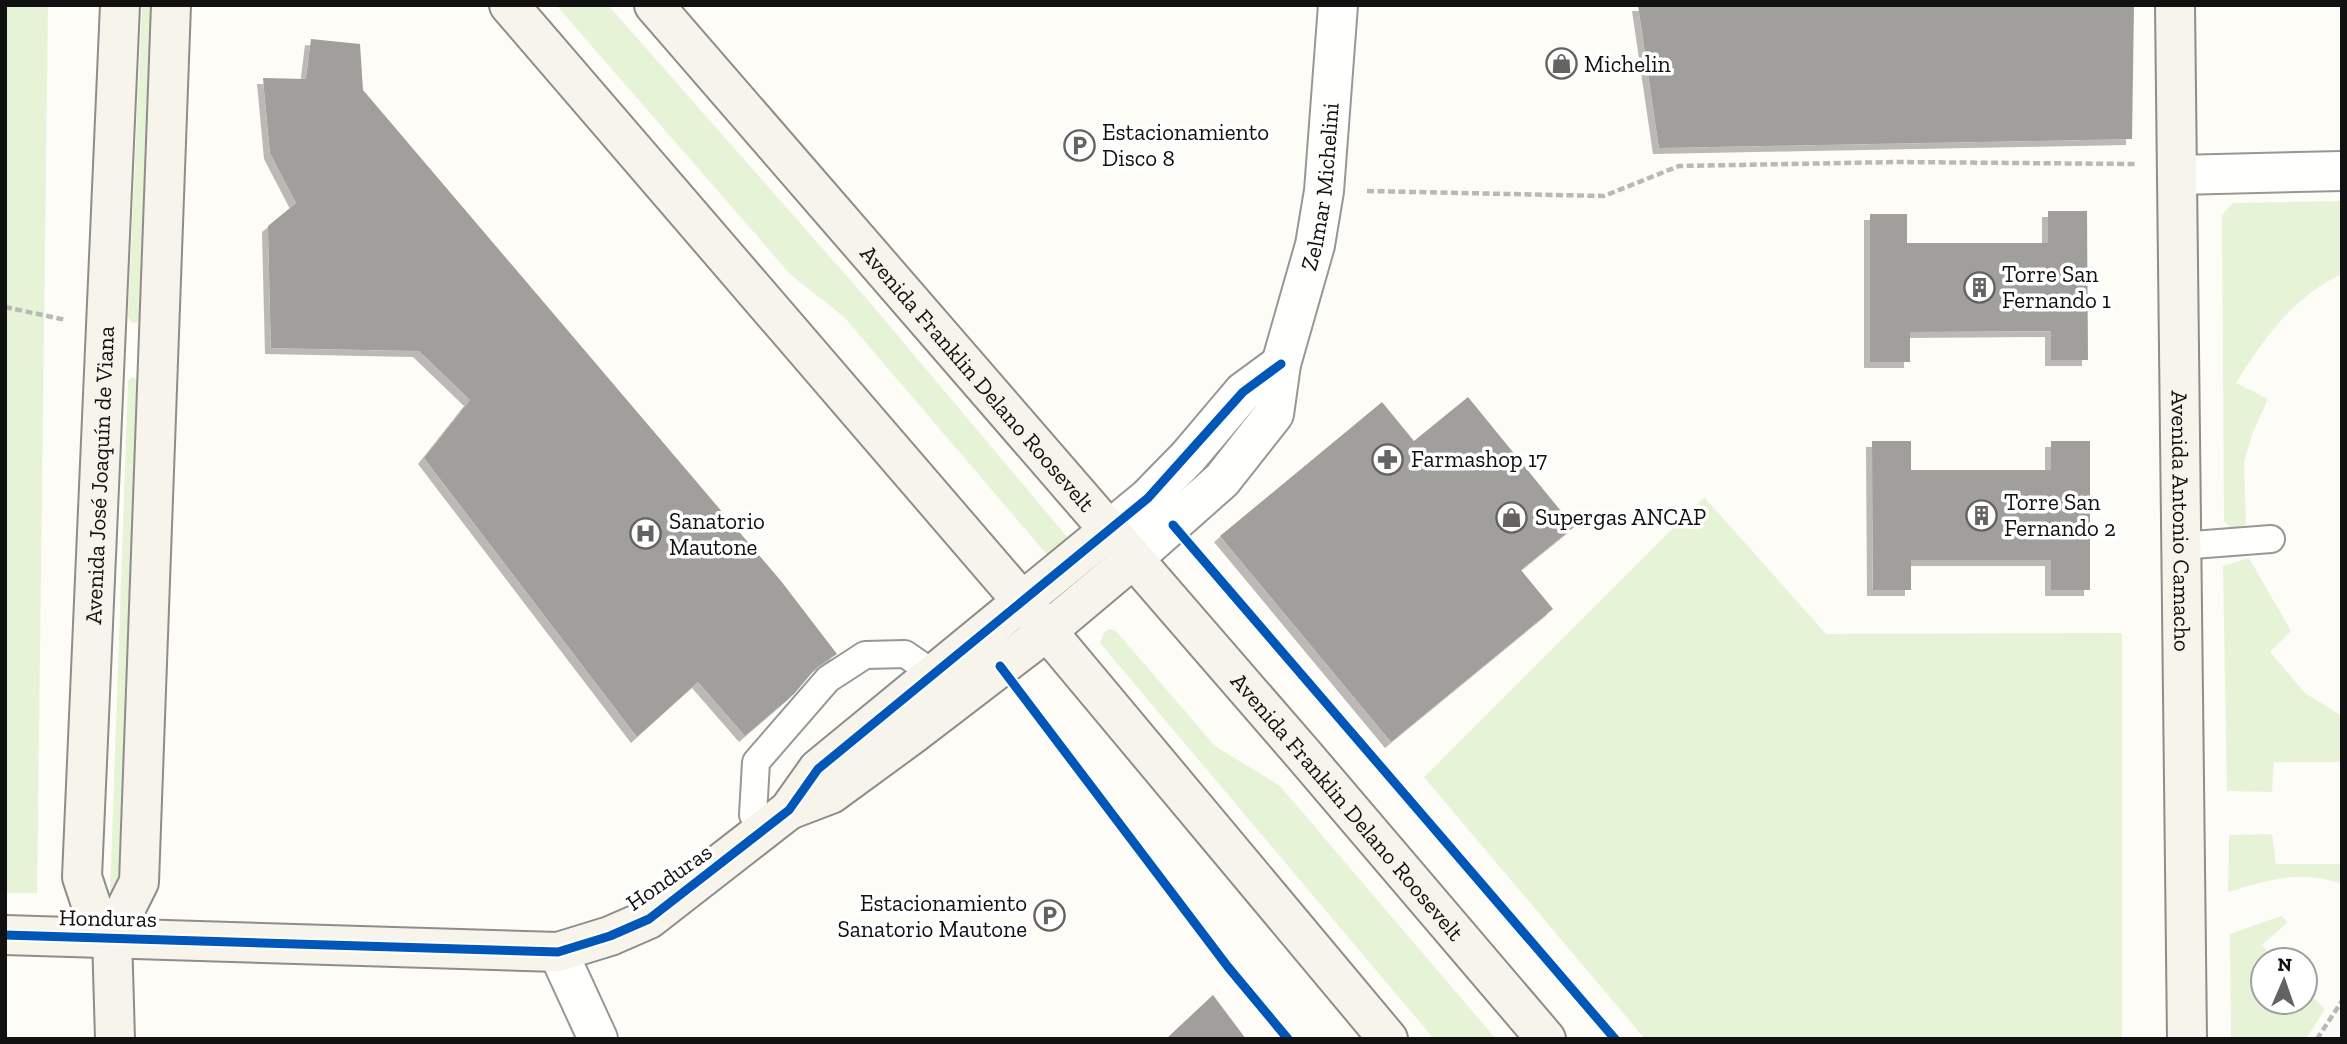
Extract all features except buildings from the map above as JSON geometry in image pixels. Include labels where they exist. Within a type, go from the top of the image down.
[{"type":"street","name":"Avenida José Joaquín de Viana","points":[[112,936],[92,907],[82,877],[120,5]]},
{"type":"street","points":[[115,1039],[112,936],[139,882],[171,5]]},
{"type":"street","points":[[509,5],[1022,601],[1388,1039]]},
{"type":"street","name":"Avenida Franklin Delano Roosevelt","points":[[654,5],[1546,1039]]},
{"type":"street","name":"Zelmar Michelini","points":[[1133,559],[1222,480],[1274,414],[1281,364],[1315,245],[1324,191],[1338,5]]},
{"type":"street","name":"Avenida Antonio Camacho","points":[[2175,5],[2187,1039]]},
{"type":"street","points":[[2177,174],[2342,171]]},
{"type":"street","points":[[106,339],[157,352]]},
{"type":"street","points":[[1109,530],[1172,473],[1243,392],[1281,364]]},
{"type":"street","name":"Honduras","points":[[5,935],[112,936],[558,952],[610,936],[649,919],[776,820],[818,769],[1109,530]]},
{"type":"street","name":"Honduras","points":[[776,820],[831,794],[1046,632],[1133,559]]},
{"type":"street","points":[[558,952],[598,1039]]},
{"type":"lane","points":[[2180,546],[2271,539]]},
{"type":"lane","points":[[776,820],[753,815],[752,786],[756,762],[828,679],[865,655],[905,654],[934,674]]},
{"type":"path","points":[[1324,191],[1604,196],[1679,166],[2133,163],[2177,174]]},
{"type":"path","points":[[5,307],[106,339]]},
{"type":"path","points":[[2317,1039],[2342,1001]]},
{"type":"green space","points":[[5,5],[48,5],[37,893],[5,893]]},
{"type":"green space","points":[[142,5],[155,5],[139,322],[132,323],[128,317]]},
{"type":"green space","points":[[556,5],[608,5],[867,299],[1069,539],[1049,557],[844,317],[790,274]]},
{"type":"green space","points":[[2342,201],[2342,274],[2309,294],[2281,320],[2236,383],[2268,399],[2253,432],[2244,462],[2246,524],[2234,531],[2224,521],[2222,215],[2233,203]]},
{"type":"green space","points":[[133,377],[137,380],[118,892],[114,898],[110,896],[128,381]]},
{"type":"green space","points":[[1704,497],[1826,634],[2122,633],[2122,1039],[1645,1039],[1424,777]]},
{"type":"green space","points":[[2249,558],[2291,631],[2270,652],[2305,693],[2342,716],[2342,762],[2274,762],[2272,792],[2227,791],[2223,566]]},
{"type":"green space","points":[[1110,629],[1116,631],[1215,746],[1280,786],[1496,1039],[1434,1039],[1100,643],[1104,632]]},
{"type":"green space","points":[[2272,834],[2276,864],[2342,864],[2342,884],[2313,877],[2298,877],[2271,880],[2228,892],[2229,835]]},
{"type":"green space","points":[[2281,916],[2288,922],[2263,946],[2249,946],[2249,1016],[2319,1016],[2319,1003],[2325,1009],[2306,1039],[2231,1039],[2230,934]]},
{"type":"cycle path","points":[[5,935],[558,952],[610,936],[649,919],[789,810],[818,769],[1148,498],[1243,392],[1281,364]]},
{"type":"cycle path","points":[[1173,525],[1615,1039]]},
{"type":"cycle path","points":[[1000,666],[1228,967],[1288,1039]]},
{"type":"place","name":"Michelin","points":[[1561,64]]},
{"type":"place","name":"Estacionamiento Disco 8","points":[[1079,145]]},
{"type":"place","name":"Torre San Fernando 1","points":[[1979,287]]},
{"type":"place","name":"Farmashop 17","points":[[1388,459]]},
{"type":"place","name":"Torre San Fernando 2","points":[[1981,515]]},
{"type":"place","name":"Supergas ANCAP","points":[[1512,517]]},
{"type":"place","name":"Sanatorio Mautone","points":[[646,534]]},
{"type":"place","name":"Estacionamiento Sanatorio Mautone","points":[[1050,916]]}]
